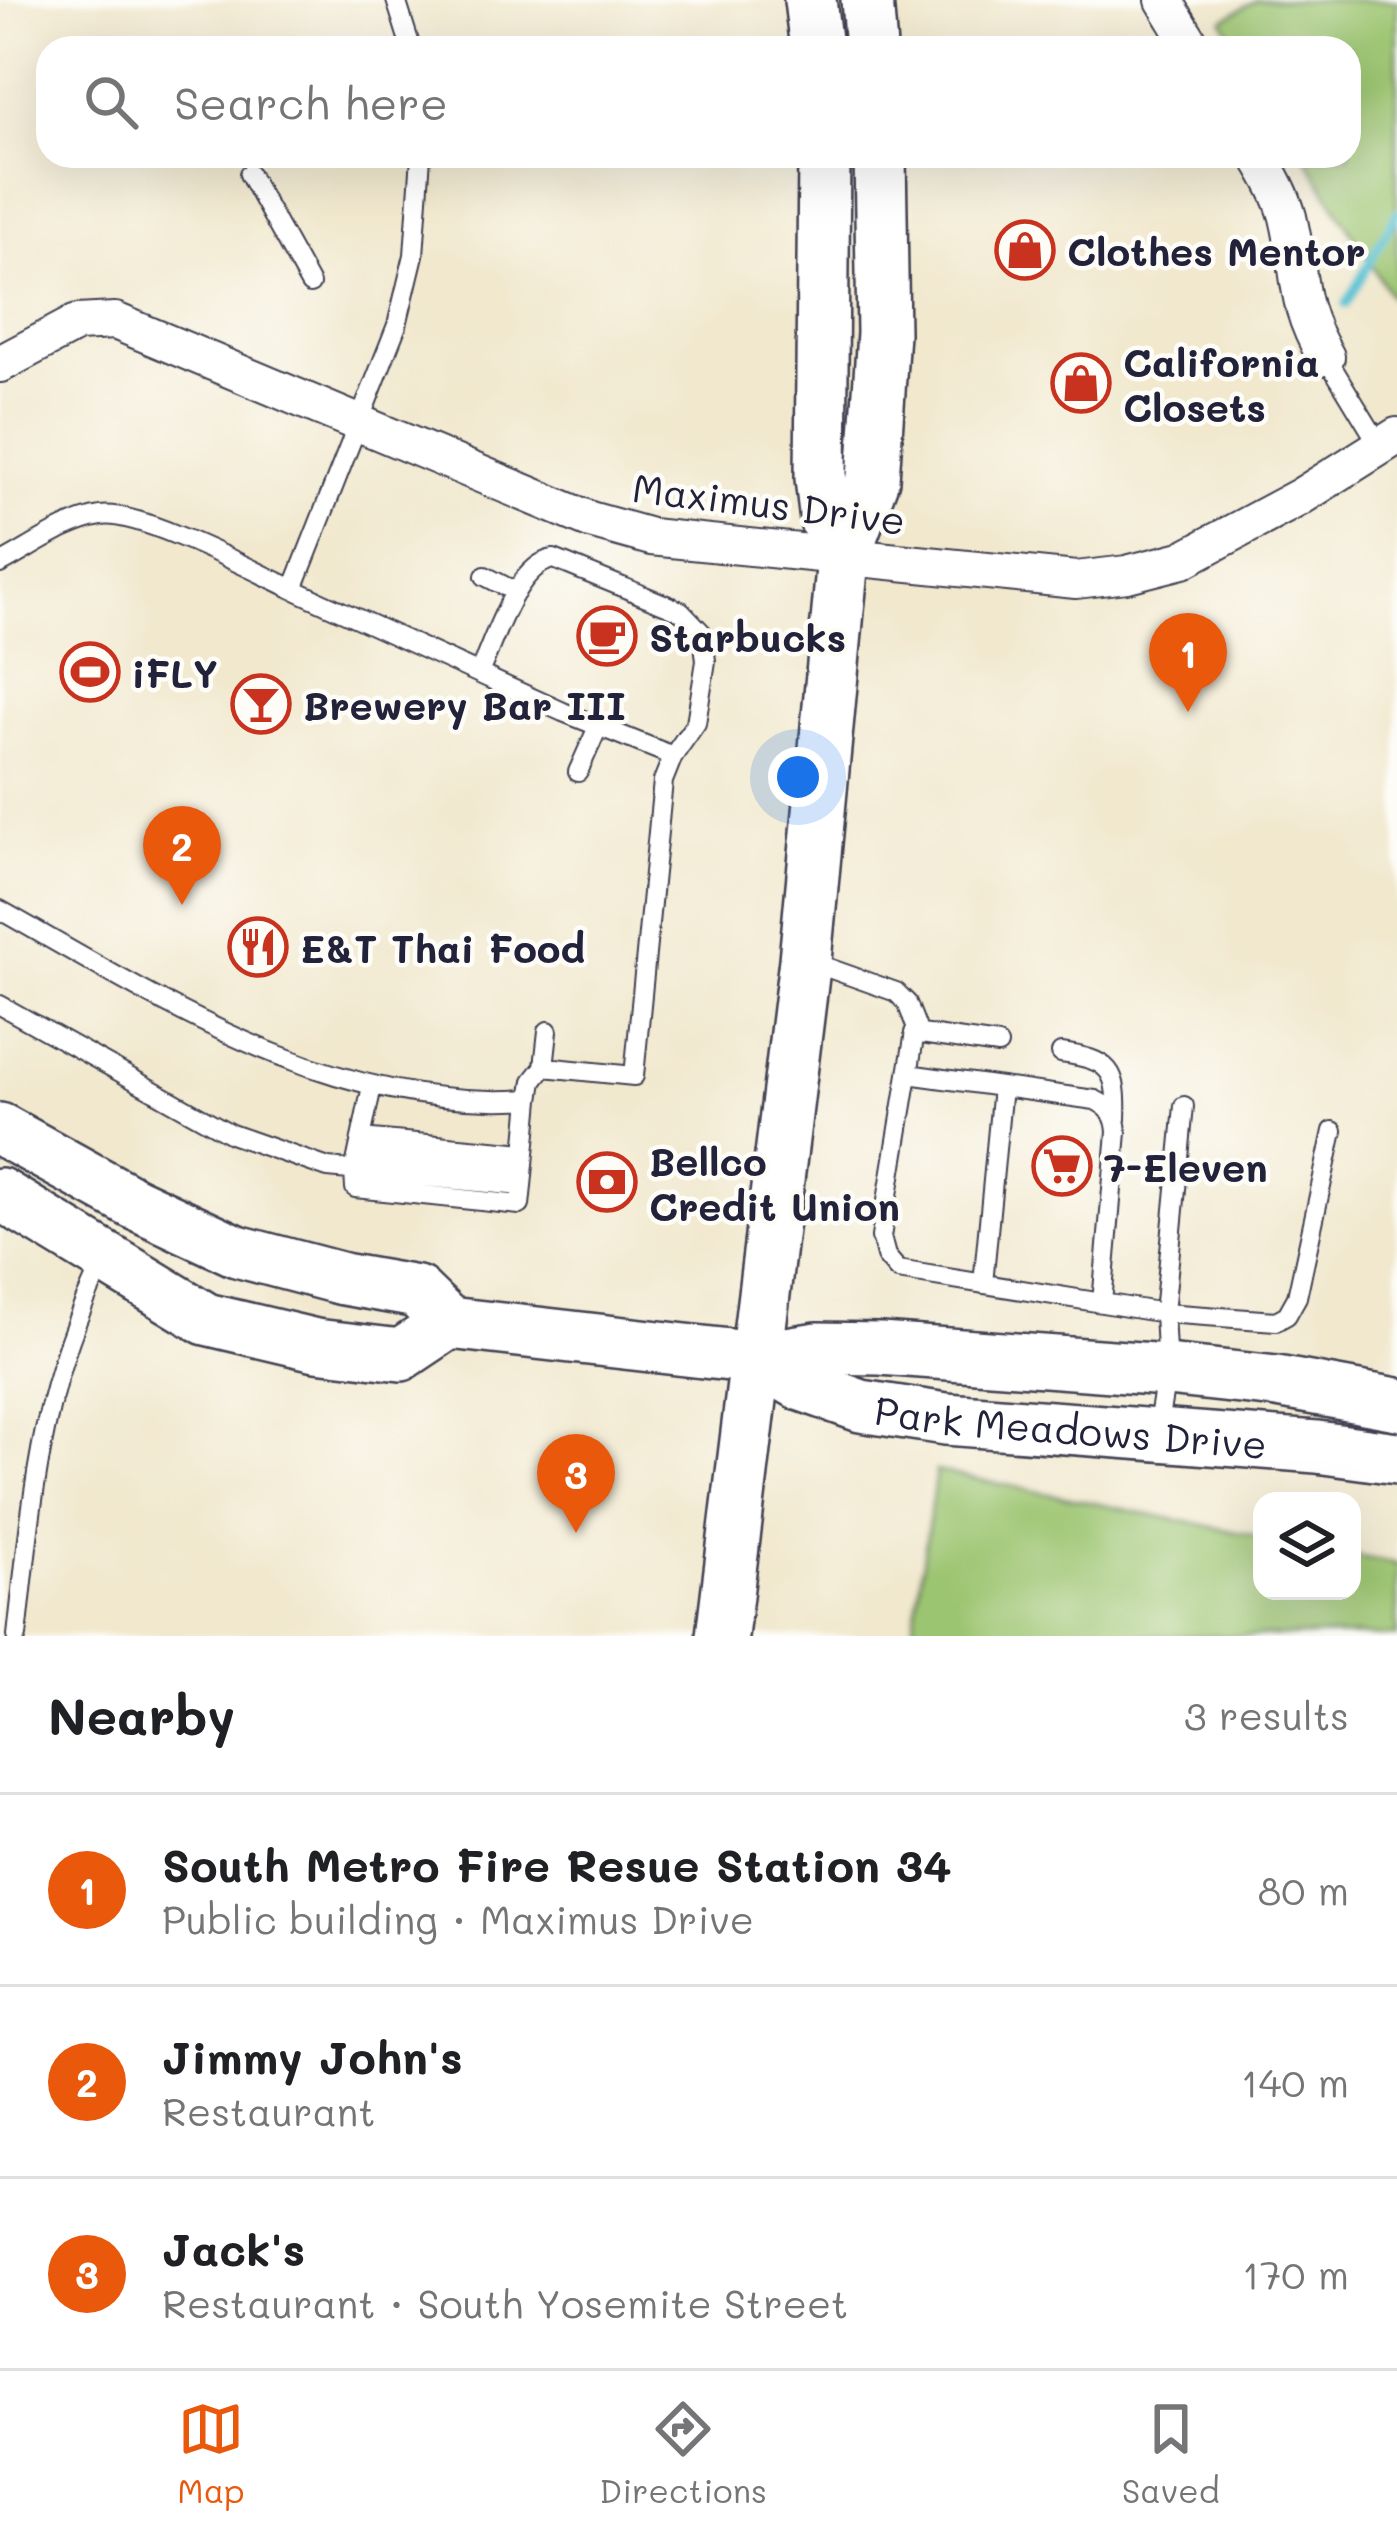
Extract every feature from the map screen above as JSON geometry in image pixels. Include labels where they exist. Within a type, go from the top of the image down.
[{"type":"main road","points":[[810,0],[814,36]]},
{"type":"main road","points":[[866,0],[870,36]]},
{"type":"main road","points":[[824,168],[821,478],[826,521],[844,558]]},
{"type":"main road","points":[[722,1636],[805,960],[844,558],[872,479],[883,333],[880,168]]},
{"type":"main road","name":"Park Meadows Drive","points":[[0,1129],[134,1203],[237,1251],[343,1279],[417,1292],[449,1323],[756,1358],[818,1348],[880,1349],[1167,1370],[1276,1382],[1397,1403]]},
{"type":"main road","points":[[0,1165],[80,1207],[134,1203]]},
{"type":"main road","points":[[0,1194],[206,1319],[316,1345],[401,1355],[449,1323]]},
{"type":"main road","points":[[106,1257],[140,1243],[369,1304],[402,1289]]},
{"type":"main road","name":"Park Meadows Drive","points":[[756,1358],[802,1385],[861,1406],[946,1420],[1397,1458]]},
{"type":"street","points":[[1164,0],[1186,36]]},
{"type":"street","points":[[1266,168],[1288,220],[1303,313],[1326,357]]},
{"type":"street","name":"Maximus Drive","points":[[0,364],[77,323],[116,321],[610,525],[651,537],[1076,580],[1127,574],[1181,560],[1300,497],[1388,441]]},
{"type":"lane","points":[[397,0],[408,36]]},
{"type":"lane","points":[[293,589],[397,325],[414,254],[420,168]]},
{"type":"lane","points":[[250,175],[310,284]]},
{"type":"lane","points":[[1326,357],[1388,441]]},
{"type":"lane","points":[[0,564],[78,524],[111,515],[139,521],[673,757]]},
{"type":"lane","points":[[479,674],[529,570],[554,559],[681,610],[703,634],[706,661],[696,723],[673,757],[664,781],[634,1076],[544,1067]]},
{"type":"lane","points":[[485,577],[516,592]]},
{"type":"lane","points":[[578,772],[598,727]]},
{"type":"lane","points":[[0,910],[231,1038],[372,1086],[487,1102],[530,1099]]},
{"type":"lane","points":[[805,960],[896,992],[908,1003],[916,1026],[881,1237],[886,1256],[898,1270],[1164,1313],[1276,1321],[1287,1315],[1297,1297],[1333,1131]]},
{"type":"lane","points":[[0,1005],[231,1134],[328,1168],[358,1154],[523,1169]]},
{"type":"lane","points":[[523,1169],[533,1081],[544,1067],[548,1030]]},
{"type":"lane","points":[[914,1033],[998,1045]]},
{"type":"lane","points":[[1060,1053],[1087,1057],[1110,1070],[1118,1090],[1102,1303]]},
{"type":"lane","points":[[908,1074],[1095,1100],[1106,1105],[1116,1119]]},
{"type":"lane","points":[[358,1154],[372,1086]]},
{"type":"lane","points":[[983,1284],[1002,1087]]},
{"type":"lane","points":[[1156,1435],[1167,1370],[1164,1313],[1184,1106]]},
{"type":"lane","points":[[358,1154],[523,1169]]},
{"type":"lane","points":[[17,1636],[47,1406],[61,1358],[106,1257]]},
{"type":"green space","points":[[1256,0],[1397,0],[1397,307],[1312,168],[1361,168],[1361,36],[1232,36],[1223,20]]},
{"type":"green space","points":[[936,1471],[1253,1535],[1253,1600],[1361,1600],[1361,1557],[1397,1564],[1397,1636],[912,1636]]},
{"type":"waterway","points":[[1346,304],[1397,213]]},
{"type":"place","name":"Clothes Mentor","points":[[1025,250]]},
{"type":"place","name":"California Closets","points":[[1081,383]]},
{"type":"place","name":"Starbucks","points":[[607,636]]},
{"type":"place","name":"iFLY","points":[[90,672]]},
{"type":"place","name":"Brewery Bar III","points":[[261,704]]},
{"type":"place","name":"South Metro Fire Resue Station 34","points":[[1188,712]]},
{"type":"place","name":"Jimmy John's","points":[[182,905]]},
{"type":"place","name":"E&T Thai Food","points":[[258,947]]},
{"type":"place","name":"7-Eleven","points":[[1062,1166]]},
{"type":"place","name":"Bellco Credit Union","points":[[607,1182]]},
{"type":"place","name":"Jack's","points":[[576,1533]]}]
